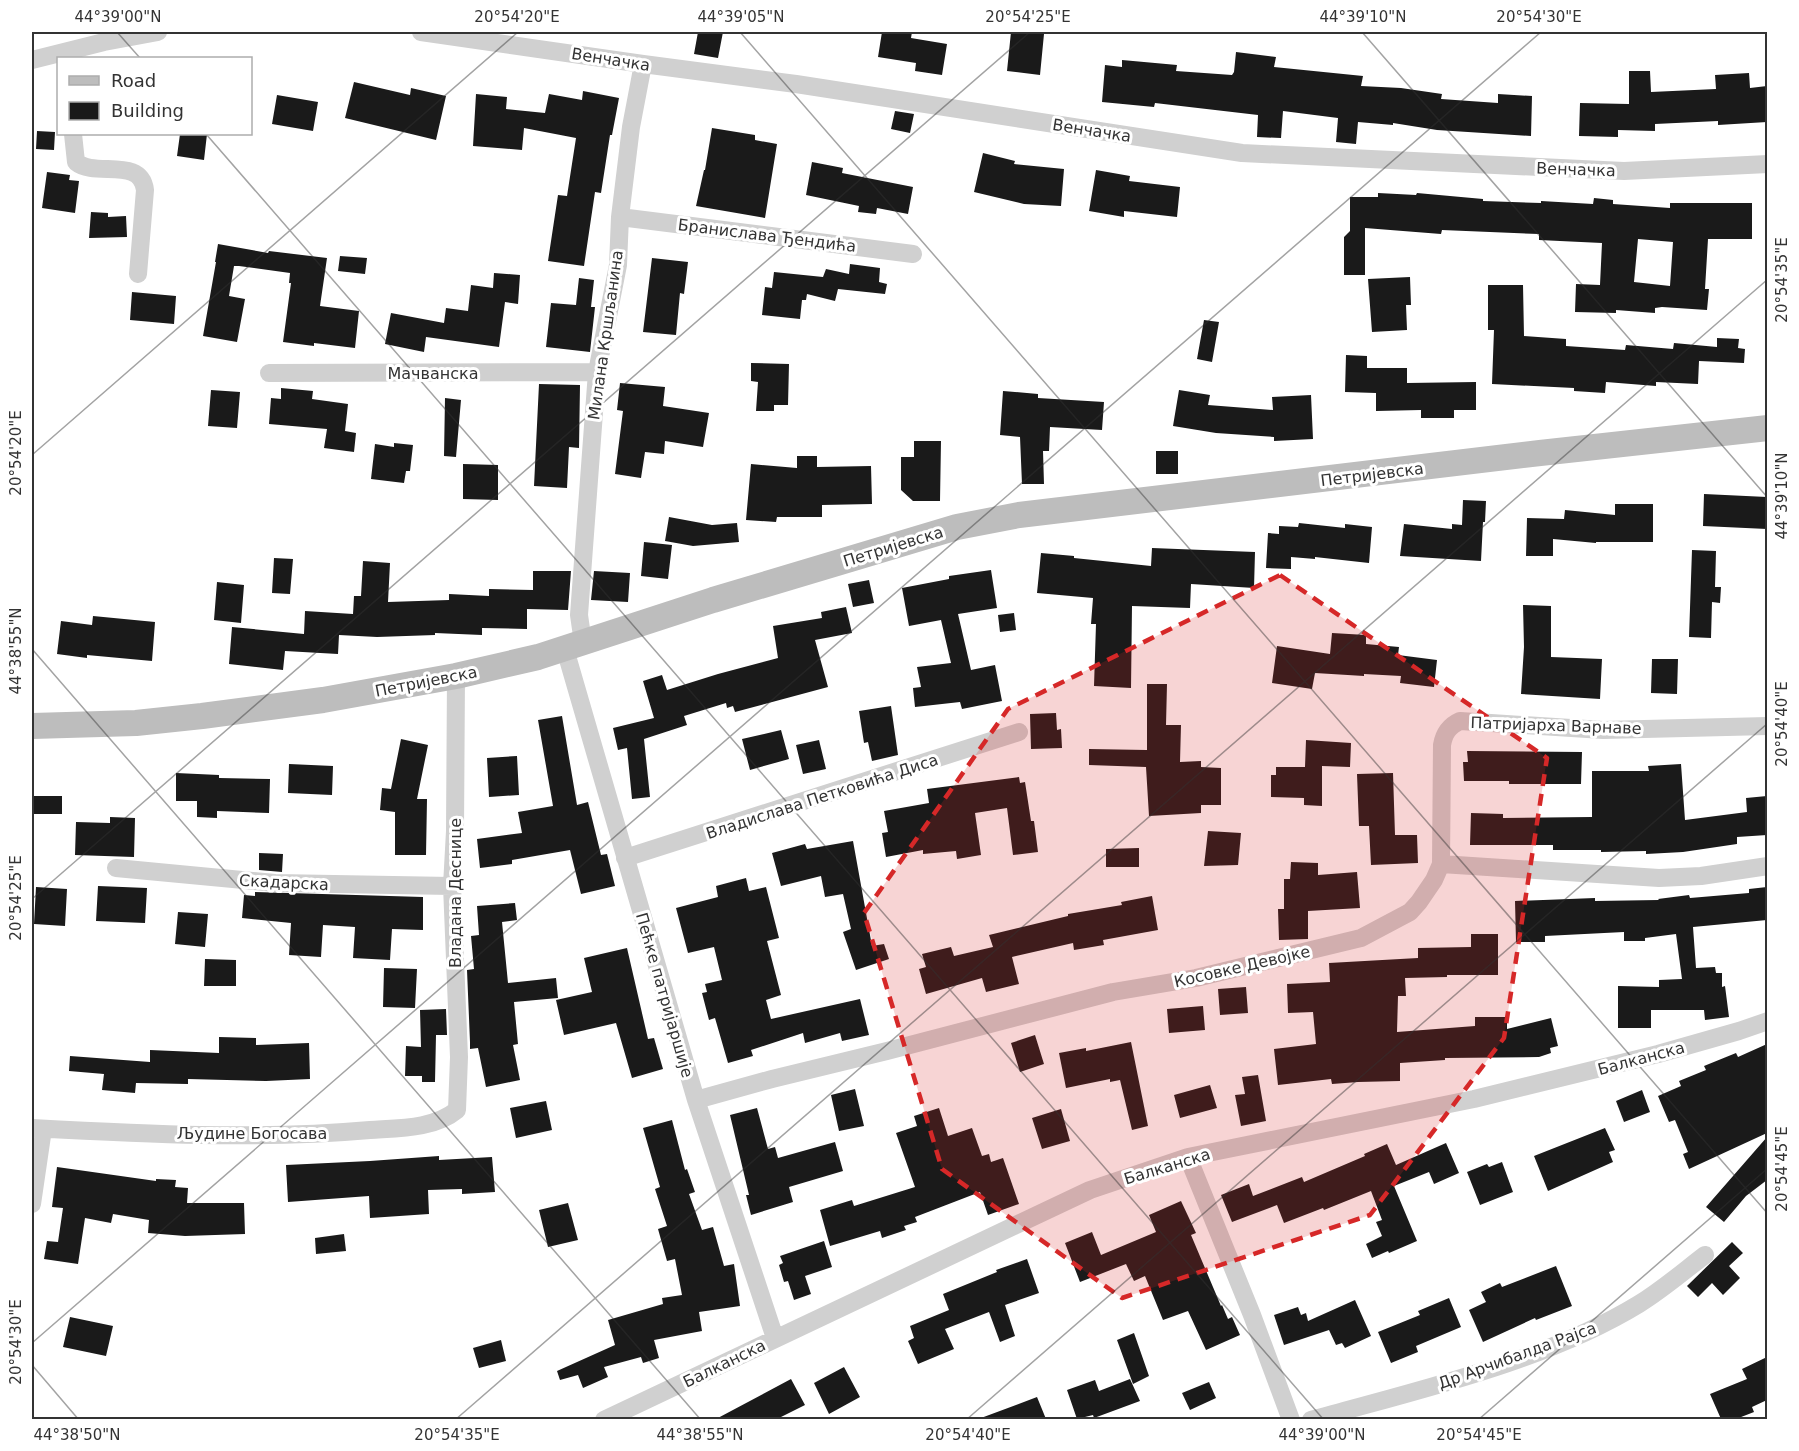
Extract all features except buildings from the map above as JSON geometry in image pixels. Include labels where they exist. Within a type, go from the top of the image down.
[{"type":"main road","name":"Петријевска","points":[[32,726],[136,723],[202,716],[323,700],[508,665],[574,646],[713,600],[957,527],[983,522],[1066,509],[1767,428]]},
{"type":"street","points":[[32,60],[74,54],[158,32]]},
{"type":"street","name":"Венчачка","points":[[421,32],[796,84],[1242,153],[1624,171],[1767,164]]},
{"type":"street","name":"Милана Кршљанина","points":[[574,646],[579,615],[597,372],[618,265],[620,217],[631,127],[643,64]]},
{"type":"street","points":[[73,135],[76,162],[83,168],[126,170],[138,175],[144,183],[146,190],[138,274]]},
{"type":"street","name":"Бранислава Ђендића","points":[[620,217],[914,254]]},
{"type":"street","name":"Мачванска","points":[[269,373],[597,372]]},
{"type":"street","name":"Пећке патријаршије","points":[[574,646],[625,858],[696,1100],[775,1338]]},
{"type":"street","name":"Владана Деснице","points":[[456,676],[455,831],[452,886],[459,1057],[457,1110]]},
{"type":"street","name":"Патријарха Варнаве","points":[[1441,864],[1443,740],[1445,733],[1452,725],[1460,721],[1603,730],[1767,726]]},
{"type":"street","name":"Владислава Петковића Диса","points":[[625,858],[1019,732]]},
{"type":"street","points":[[1441,864],[1659,878],[1701,876],[1767,866]]},
{"type":"street","name":"Косовке Девојке","points":[[696,1100],[1113,992],[1196,978],[1361,938],[1410,912],[1434,880],[1441,864]]},
{"type":"street","name":"Скадарска","points":[[116,868],[275,883],[452,886]]},
{"type":"street","name":"Балканска","points":[[604,1419],[1090,1190],[1188,1157],[1474,1099],[1668,1051],[1767,1021]]},
{"type":"street","name":"Људине Богосава","points":[[32,1204],[37,1129],[238,1136],[314,1135],[408,1127],[441,1121],[457,1110]]},
{"type":"street","points":[[1188,1157],[1291,1419]]},
{"type":"street","name":"Др Арчибалда Рајса","points":[[1311,1419],[1490,1368],[1583,1334],[1640,1304],[1705,1255]]},
{"type":"highlighted area","points":[[1280,575],[1547,758],[1504,1038],[1370,1215],[1122,1298],[942,1169],[864,913],[1008,709]]}]
